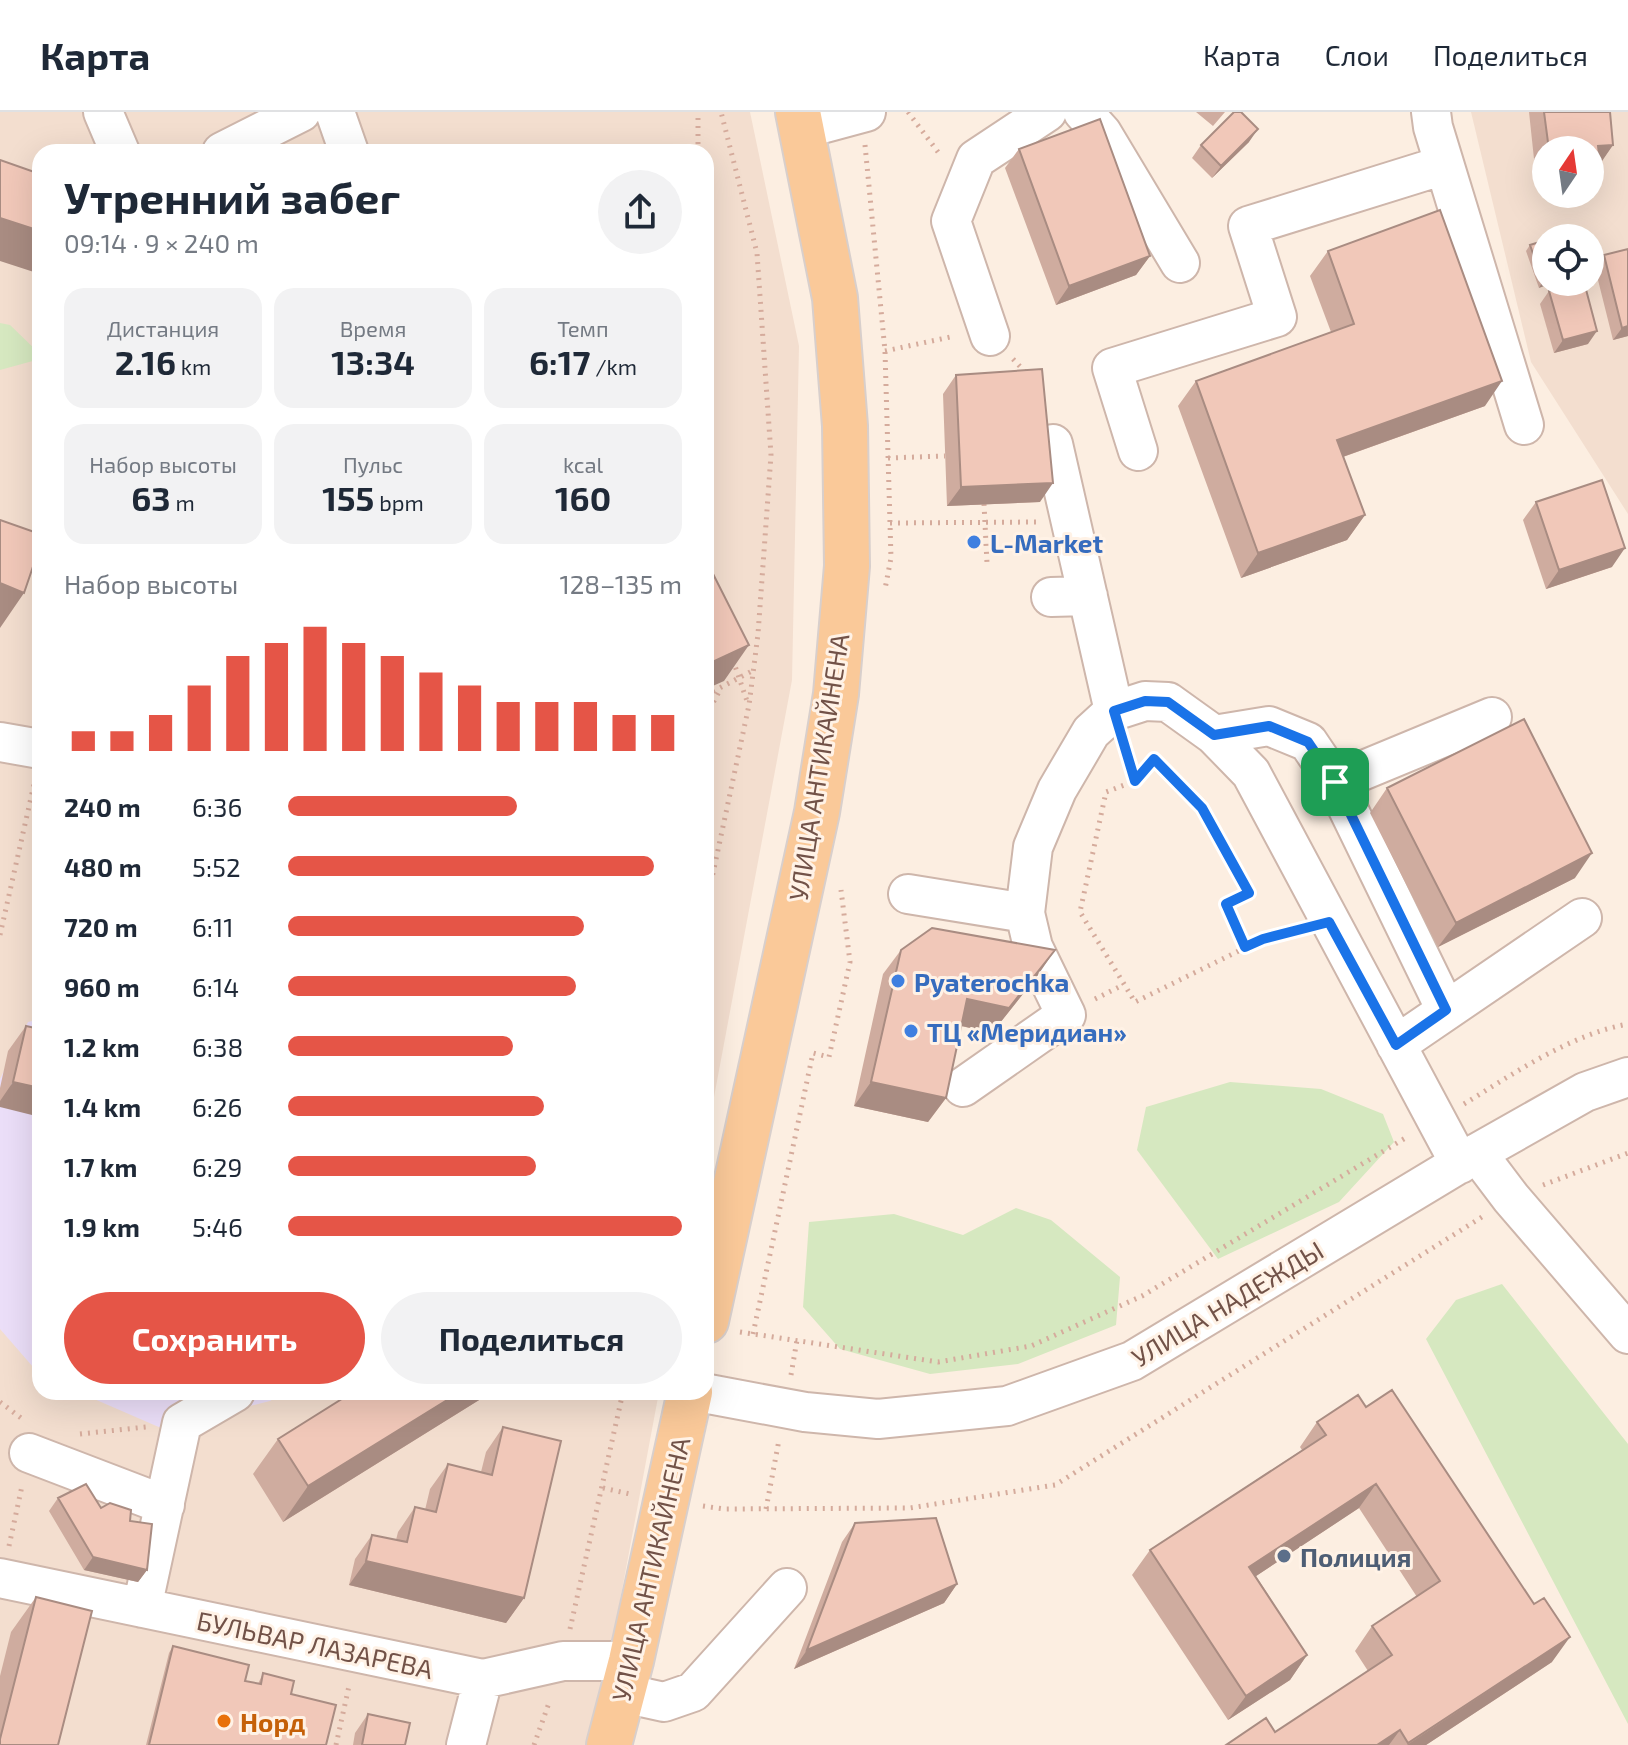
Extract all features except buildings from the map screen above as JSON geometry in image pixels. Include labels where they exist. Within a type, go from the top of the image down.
[{"type":"main road","name":"УЛИЦА АНТИКАЙНЕНА","points":[[722,1326],[817,812],[836,694],[847,566],[845,426],[835,298],[800,121]]},
{"type":"main road","name":"УЛИЦА АНТИКАЙНЕНА","points":[[609,1745],[688,1400]]},
{"type":"street","points":[[103,112],[117,144]]},
{"type":"street","points":[[238,144],[301,112]]},
{"type":"street","points":[[335,112],[346,144]]},
{"type":"street","points":[[800,121],[866,112]]},
{"type":"street","points":[[990,336],[951,221],[976,159],[1047,112]]},
{"type":"street","points":[[1083,112],[1102,133],[1180,263]]},
{"type":"street","points":[[1431,112],[1444,165],[1524,425]]},
{"type":"street","points":[[1138,451],[1112,368],[1277,317],[1248,226],[1444,165]]},
{"type":"street","points":[[1053,444],[1114,711]]},
{"type":"street","points":[[1051,597],[1088,596]]},
{"type":"street","points":[[963,1087],[1066,1015],[1033,947],[1025,913],[1033,847],[1057,790],[1091,732],[1114,711],[1145,701],[1168,702],[1214,735],[1251,773],[1436,1120],[1468,1158],[1511,1198],[1628,1334]]},
{"type":"street","points":[[1335,782],[1492,717]]},
{"type":"street","points":[[1214,735],[1269,726],[1308,742],[1335,782],[1446,1010]]},
{"type":"street","points":[[0,742],[32,759]]},
{"type":"street","points":[[908,894],[1025,913]]},
{"type":"street","points":[[1396,1045],[1582,918]]},
{"type":"street","name":"УЛИЦА НАДЕЖДЫ","points":[[714,1395],[805,1412],[878,1419],[1007,1406],[1132,1361],[1468,1158],[1585,1092],[1628,1077]]},
{"type":"street","points":[[142,1608],[182,1423],[221,1400]]},
{"type":"street","points":[[29,1453],[165,1505]]},
{"type":"street","name":"БУЛЬВАР ЛАЗАРЕВА","points":[[1,1581],[483,1679],[563,1661],[627,1677],[664,1702],[693,1692],[787,1588]]},
{"type":"street","points":[[466,1745],[483,1679]]},
{"type":"path","points":[[698,112],[698,144]]},
{"type":"path","points":[[714,869],[754,670],[771,455],[757,253],[721,112]]},
{"type":"path","points":[[908,112],[931,143]]},
{"type":"path","points":[[990,336],[1035,383]]},
{"type":"path","points":[[885,351],[948,337]]},
{"type":"path","points":[[888,458],[945,456]]},
{"type":"path","points":[[984,504],[987,563]]},
{"type":"path","points":[[890,523],[1071,521]]},
{"type":"path","points":[[729,652],[749,705]]},
{"type":"path","points":[[714,691],[754,670]]},
{"type":"path","points":[[714,702],[722,687]]},
{"type":"path","points":[[1114,711],[1135,781]]},
{"type":"path","points":[[1245,947],[1226,904],[1249,893],[1202,808],[1154,759],[1135,781],[1106,792],[1080,912],[1135,1002],[1263,939],[1329,922]]},
{"type":"path","points":[[0,935],[32,789]]},
{"type":"path","points":[[722,1326],[938,1362],[1031,1346],[1142,1296],[1541,1058],[1612,1027],[1628,1024]]},
{"type":"path","points":[[534,1745],[563,1661],[621,1400]]},
{"type":"path","points":[[0,1402],[34,1428],[1,1581]]},
{"type":"path","points":[[76,1434],[182,1423]]},
{"type":"shaded area","points":[[0,112],[750,112],[799,346],[792,680],[714,1097],[714,144],[32,144],[32,1400],[658,1400],[593,1745],[0,1745]]},
{"type":"shaded area","points":[[1471,112],[1628,112],[1628,514],[1531,362]]},
{"type":"shaded area","points":[[32,1021],[32,1366],[0,1329],[0,1079],[28,1022]]},
{"type":"shaded area","points":[[96,1400],[272,1400],[270,1401],[161,1428]]},
{"type":"green space","points":[[0,323],[10,325],[32,346],[32,361],[0,370]]},
{"type":"green space","points":[[1230,1082],[1321,1089],[1383,1114],[1394,1142],[1339,1202],[1218,1259],[1137,1150],[1146,1107]]},
{"type":"green space","points":[[1016,1208],[1051,1220],[1120,1277],[1116,1325],[1018,1364],[930,1374],[840,1349],[803,1307],[809,1222],[894,1214],[963,1235]]},
{"type":"green space","points":[[1502,1284],[1628,1444],[1628,1724],[1426,1339],[1456,1300]]},
{"type":"place","name":"L-Market","points":[[974,542]]},
{"type":"place","name":"Pyaterochka","points":[[898,981]]},
{"type":"place","name":"ТЦ «Меридиан»","points":[[911,1031]]},
{"type":"place","name":"Полиция","points":[[1284,1556]]},
{"type":"place","name":"Норд","points":[[224,1721]]},
{"type":"route","points":[[1145,701],[1168,702],[1214,735],[1269,726],[1308,742],[1335,782],[1446,1010],[1396,1045],[1329,922],[1263,939],[1245,947],[1226,904],[1249,893],[1202,808],[1154,759],[1135,781],[1114,711],[1145,701]]}]
